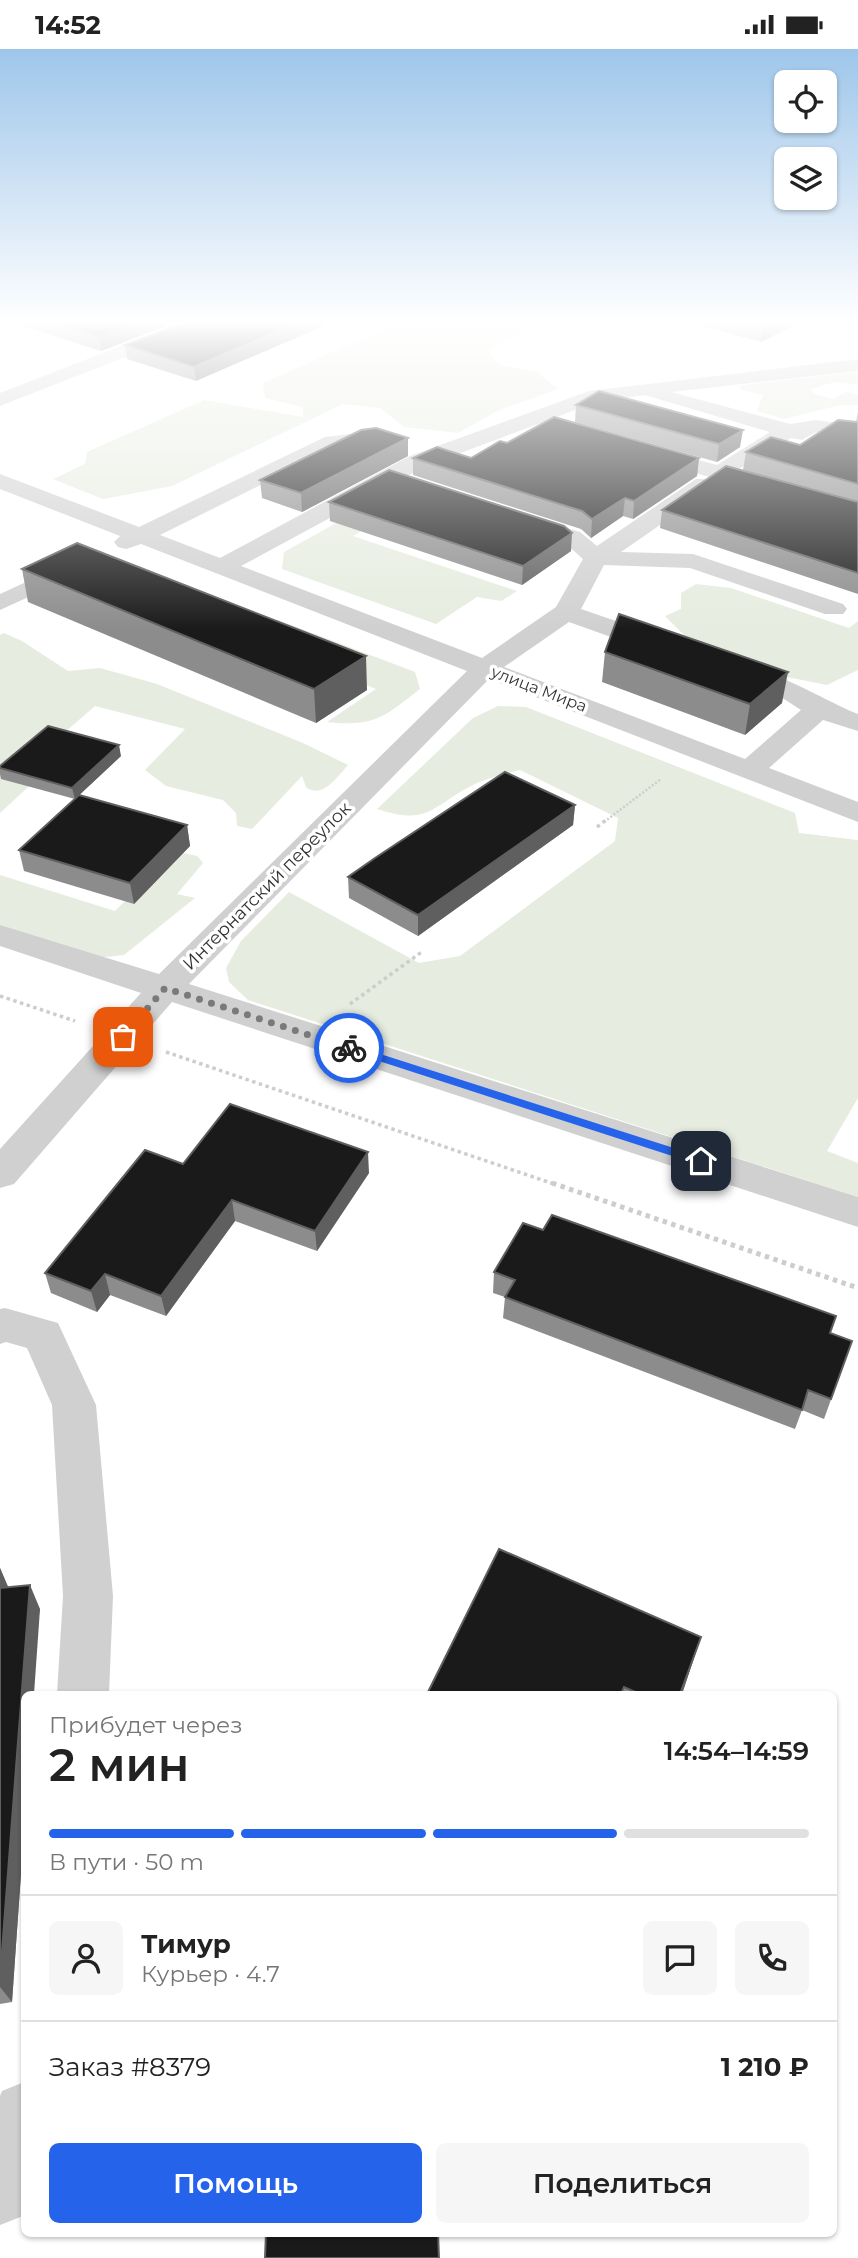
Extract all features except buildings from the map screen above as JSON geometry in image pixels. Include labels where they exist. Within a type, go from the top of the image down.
[{"type":"street","points":[[220,567],[386,477],[518,424]]},
{"type":"street","points":[[549,424],[569,430]]},
{"type":"street","points":[[763,424],[858,449]]},
{"type":"street","points":[[680,653],[566,612],[596,558],[785,430],[819,425],[858,432]]},
{"type":"street","points":[[1,603],[332,441],[377,437],[407,446],[449,450]]},
{"type":"street","points":[[632,447],[746,480]]},
{"type":"street","points":[[386,477],[413,486]]},
{"type":"street","name":"улица Мира","points":[[0,481],[858,813]]},
{"type":"street","points":[[506,516],[572,537],[596,558],[693,561],[834,609]]},
{"type":"street","name":"Интернатский переулок","points":[[0,1174],[165,988],[485,668],[566,612]]},
{"type":"street","points":[[705,661],[794,693],[818,709],[858,723]]},
{"type":"street","points":[[749,771],[818,709]]},
{"type":"street","points":[[0,935],[858,1212]]},
{"type":"street","points":[[0,1327],[5,1325],[43,1335],[74,1405],[88,1596],[83,1691]]},
{"type":"street","points":[[0,2193],[21,2123]]},
{"type":"path","points":[[597,827],[698,752]]},
{"type":"path","points":[[308,1034],[423,951]]},
{"type":"path","points":[[0,996],[858,1288]]},
{"type":"shaded area","points":[[150,424],[301,424],[172,486],[103,499],[53,479],[85,464],[87,452]]},
{"type":"shaded area","points":[[400,424],[474,424],[458,433],[404,427]]},
{"type":"shaded area","points":[[394,491],[403,507],[353,536],[517,591],[501,601],[477,597],[436,624],[282,569],[284,552]]},
{"type":"shaded area","points":[[128,562],[190,586],[184,598],[241,621],[278,620],[415,672],[420,689],[378,718],[357,723],[327,722],[376,689],[87,572],[105,565]]},
{"type":"shaded area","points":[[696,584],[731,588],[849,628],[858,621],[858,670],[827,685],[777,675],[732,660],[685,636],[665,616],[681,609],[681,593]]},
{"type":"shaded area","points":[[4,633],[22,641],[68,671],[100,668],[157,684],[303,743],[348,765],[335,780],[318,791],[306,787],[302,776],[252,829],[237,826],[236,813],[223,800],[166,786],[145,770],[185,729],[95,706],[28,764],[38,778],[0,813],[0,635]]},
{"type":"shaded area","points":[[498,706],[526,707],[795,813],[799,833],[858,840],[858,1098],[827,1151],[858,1163],[858,1197],[248,1000],[229,982],[226,968],[241,941],[289,892],[419,963],[460,956],[615,841],[618,818],[520,770],[477,783],[431,811],[421,814],[395,814],[377,809],[473,718]]},
{"type":"shaded area","points":[[175,851],[197,856],[203,863],[177,894],[195,898],[124,955],[97,958],[0,927],[0,875],[115,911]]},
{"type":"way so far","points":[[123,1037],[165,988],[349,1048]]},
{"type":"route","points":[[349,1048],[701,1161]]}]
